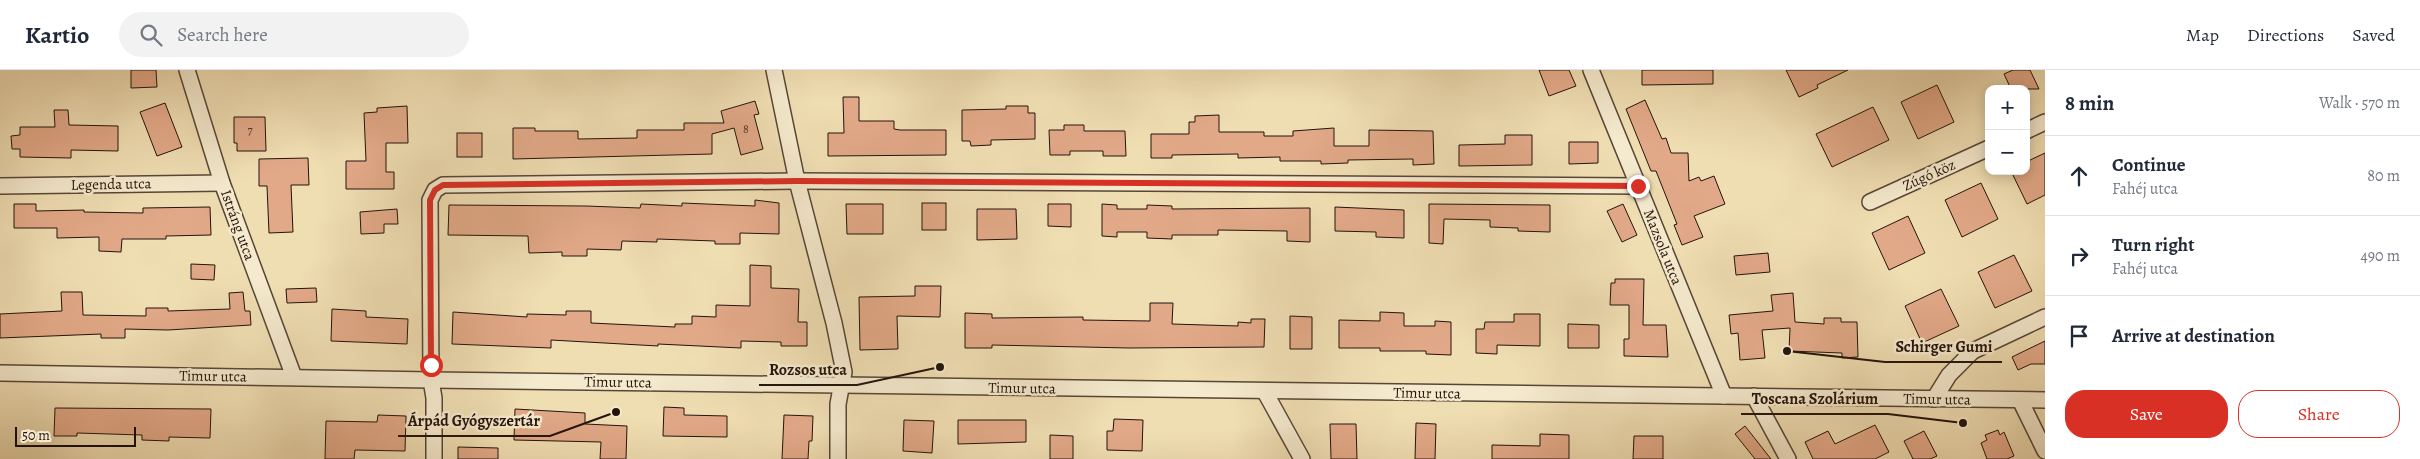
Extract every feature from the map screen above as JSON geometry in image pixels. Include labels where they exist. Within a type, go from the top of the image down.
[{"type":"street","name":"Istráng utca","points":[[187,70],[222,182],[294,378]]},
{"type":"street","points":[[774,70],[797,181],[834,324],[844,372],[838,404],[838,459]]},
{"type":"street","name":"Mazsola utca","points":[[1590,70],[1724,396]]},
{"type":"street","points":[[2030,128],[2045,122]]},
{"type":"street","name":"Zúgó köz","points":[[1870,202],[1985,150]]},
{"type":"street","points":[[434,459],[434,398],[431,380],[430,200],[435,190],[443,185],[797,181],[1638,186]]},
{"type":"street","name":"Legenda utca","points":[[0,186],[222,182]]},
{"type":"street","points":[[1934,398],[1950,375],[1973,351],[2045,317]]},
{"type":"street","name":"Timur utca","points":[[0,373],[1265,392],[2045,400]]},
{"type":"street","points":[[1265,392],[1302,459]]},
{"type":"street","points":[[1754,396],[1788,459]]},
{"type":"street","points":[[2020,400],[2045,451]]},
{"type":"building","points":[[131,70],[156,70],[157,87],[131,88]]},
{"type":"building","points":[[1539,70],[1569,70],[1576,86],[1549,96]]},
{"type":"building","points":[[1642,70],[1713,70],[1713,84],[1642,85]]},
{"type":"building","points":[[1786,70],[1848,70],[1817,85],[1818,88],[1799,97]]},
{"type":"building","points":[[2013,70],[2030,70],[2039,89],[2030,89],[2030,85],[2009,85],[2004,74]]},
{"type":"building","points":[[1937,85],[1954,122],[1918,139],[1901,102]]},
{"type":"building","points":[[843,97],[859,97],[859,121],[894,121],[894,129],[900,130],[946,130],[946,155],[828,156],[828,133],[844,133]]},
{"type":"building","points":[[1645,100],[1662,139],[1666,138],[1671,153],[1688,153],[1689,181],[1699,177],[1701,181],[1714,176],[1725,204],[1694,216],[1703,237],[1682,245],[1674,225],[1677,224],[1656,171],[1651,171],[1626,109]]},
{"type":"building","points":[[755,101],[759,114],[754,115],[763,149],[741,155],[734,128],[712,134],[712,154],[513,159],[513,128],[535,128],[535,131],[578,131],[578,139],[637,138],[637,130],[684,130],[684,123],[724,123],[721,111]]},
{"type":"building","points":[[165,103],[182,147],[157,156],[140,112]]},
{"type":"building","points":[[407,106],[408,143],[386,143],[386,172],[394,172],[394,189],[346,189],[346,161],[366,161],[364,113],[377,112],[377,108]]},
{"type":"building","points":[[1006,106],[1028,106],[1028,113],[1035,113],[1035,139],[991,140],[991,145],[971,146],[970,141],[962,141],[962,110],[1006,109]]},
{"type":"building","points":[[1873,107],[1889,140],[1832,167],[1816,134]]},
{"type":"building","points":[[54,110],[68,110],[69,125],[118,126],[118,151],[71,150],[71,158],[20,157],[20,149],[12,149],[11,136],[20,135],[20,127],[55,127]]},
{"type":"building","points":[[1219,115],[1219,132],[1264,132],[1264,136],[1293,136],[1293,131],[1334,128],[1334,146],[1369,146],[1369,130],[1433,131],[1434,164],[1413,165],[1413,159],[1348,160],[1348,163],[1321,164],[1321,161],[1280,161],[1280,157],[1238,158],[1238,154],[1172,155],[1172,158],[1151,158],[1151,134],[1189,134],[1189,122],[1195,122],[1195,116]]},
{"type":"building","points":[[234,117],[265,117],[266,151],[237,151],[237,143],[234,143]]},
{"type":"building","points":[[1064,125],[1084,125],[1084,131],[1125,131],[1126,156],[1103,156],[1103,151],[1070,151],[1070,155],[1050,155],[1049,130],[1064,130]]},
{"type":"building","points":[[457,133],[482,133],[482,157],[457,157]]},
{"type":"building","points":[[1505,135],[1532,135],[1532,165],[1459,166],[1459,145],[1505,144]]},
{"type":"building","points":[[1569,142],[1598,142],[1598,163],[1569,164]]},
{"type":"building","points":[[2045,153],[2045,195],[2027,204],[2013,175],[2030,175],[2030,160]]},
{"type":"building","points":[[308,158],[309,185],[291,185],[293,232],[269,233],[267,186],[259,186],[259,159]]},
{"type":"building","points":[[1981,183],[1998,219],[1962,237],[1945,200]]},
{"type":"building","points":[[755,200],[779,203],[779,234],[740,233],[740,244],[715,244],[715,241],[657,239],[657,242],[622,241],[621,250],[587,249],[587,256],[562,256],[562,252],[529,253],[528,236],[448,235],[449,205],[640,208],[641,204],[682,206],[682,203],[755,206]]},
{"type":"building","points":[[922,203],[946,203],[946,230],[922,230]]},
{"type":"building","points":[[14,204],[36,204],[36,211],[84,210],[84,212],[143,213],[143,208],[210,207],[211,235],[166,236],[166,239],[122,239],[121,252],[99,251],[99,237],[57,238],[57,228],[14,228]]},
{"type":"building","points":[[846,204],[883,204],[883,234],[847,234]]},
{"type":"building","points":[[1048,204],[1071,204],[1071,227],[1048,226]]},
{"type":"building","points":[[1102,204],[1117,205],[1117,209],[1147,209],[1147,205],[1172,206],[1172,209],[1310,208],[1310,242],[1287,241],[1287,231],[1218,230],[1218,235],[1172,235],[1172,239],[1147,238],[1147,232],[1117,232],[1117,237],[1102,236]]},
{"type":"building","points":[[1429,204],[1550,205],[1550,232],[1518,231],[1518,228],[1490,227],[1490,220],[1444,219],[1443,244],[1429,243]]},
{"type":"building","points":[[1623,204],[1637,235],[1622,242],[1607,211]]},
{"type":"building","points":[[1335,207],[1404,210],[1404,238],[1376,237],[1376,232],[1335,231]]},
{"type":"building","points":[[397,209],[398,224],[384,224],[384,233],[361,234],[360,212]]},
{"type":"building","points":[[977,209],[1016,209],[1017,239],[977,240]]},
{"type":"building","points":[[1908,216],[1925,253],[1889,270],[1872,233]]},
{"type":"building","points":[[1768,253],[1770,272],[1736,275],[1734,256]]},
{"type":"building","points":[[2014,255],[2032,291],[1995,308],[1978,272]]},
{"type":"building","points":[[191,264],[215,265],[214,280],[191,279]]},
{"type":"building","points":[[750,265],[771,266],[771,288],[799,289],[798,322],[807,322],[807,346],[781,346],[781,342],[741,341],[741,348],[551,340],[551,348],[452,344],[453,312],[527,317],[527,314],[566,315],[566,311],[591,311],[591,323],[675,327],[675,324],[692,324],[692,316],[716,317],[716,305],[750,306]]},
{"type":"building","points":[[1615,279],[1644,279],[1643,325],[1666,325],[1668,357],[1624,356],[1624,339],[1629,339],[1629,305],[1610,305],[1611,283],[1615,283]]},
{"type":"building","points":[[915,286],[941,286],[940,317],[897,316],[898,349],[860,350],[859,297],[915,296]]},
{"type":"building","points":[[316,288],[317,302],[287,303],[286,289]]},
{"type":"building","points":[[1941,289],[1959,326],[1922,343],[1905,306]]},
{"type":"building","points":[[61,292],[82,292],[83,315],[146,316],[146,308],[168,308],[168,311],[230,309],[229,293],[243,292],[245,311],[250,311],[251,325],[168,330],[125,329],[125,338],[101,338],[101,334],[0,338],[0,314],[62,311]]},
{"type":"building","points":[[1793,293],[1795,322],[1824,324],[1824,318],[1841,318],[1841,322],[1857,322],[1858,357],[1842,358],[1842,353],[1789,351],[1790,328],[1762,330],[1765,358],[1740,360],[1738,333],[1731,334],[1729,315],[1773,311],[1771,295]]},
{"type":"building","points":[[1150,303],[1173,303],[1172,324],[1238,326],[1238,322],[1251,323],[1251,319],[1265,319],[1264,347],[1129,348],[992,345],[992,348],[965,348],[965,313],[992,314],[992,318],[1083,317],[1083,320],[1150,321]]},
{"type":"building","points":[[332,309],[366,311],[366,317],[408,319],[407,344],[331,341]]},
{"type":"building","points":[[1380,312],[1404,313],[1404,326],[1435,326],[1435,321],[1451,322],[1451,355],[1426,354],[1426,351],[1380,351],[1380,348],[1339,348],[1339,320],[1380,321]]},
{"type":"building","points":[[1514,314],[1540,314],[1540,346],[1497,345],[1497,354],[1476,353],[1476,329],[1484,329],[1485,322],[1514,322]]},
{"type":"building","points":[[1290,316],[1312,317],[1312,349],[1290,349]]},
{"type":"building","points":[[1568,324],[1599,325],[1599,348],[1568,348]]},
{"type":"building","points":[[2045,341],[2045,364],[2031,364],[2018,370],[2012,357]]},
{"type":"building","points":[[664,407],[684,408],[684,415],[727,416],[727,437],[663,436]]},
{"type":"building","points":[[55,408],[211,409],[210,438],[169,437],[169,441],[142,440],[142,435],[77,433],[77,436],[54,436]]},
{"type":"building","points":[[515,409],[585,413],[585,424],[627,426],[626,459],[600,459],[601,442],[514,440]]},
{"type":"building","points":[[378,415],[406,416],[405,451],[355,450],[354,459],[325,459],[326,421],[377,422]]},
{"type":"building","points":[[784,415],[813,416],[812,441],[809,441],[808,459],[782,459]]},
{"type":"building","points":[[1114,419],[1143,420],[1142,451],[1107,450],[1107,431],[1113,431]]},
{"type":"building","points":[[904,420],[934,421],[932,453],[903,451]]},
{"type":"building","points":[[958,420],[1026,420],[1026,442],[958,444]]},
{"type":"building","points":[[1416,423],[1436,424],[1435,459],[1415,459]]},
{"type":"building","points":[[1330,424],[1356,424],[1357,459],[1331,459]]},
{"type":"building","points":[[1875,425],[1889,452],[1875,459],[1813,459],[1805,442],[1828,431],[1835,444]]},
{"type":"building","points":[[1745,426],[1771,459],[1755,459],[1735,434]]},
{"type":"building","points":[[1998,430],[2000,435],[2004,432],[2014,456],[2007,459],[1987,459],[1981,443],[1987,440],[1985,435]]},
{"type":"building","points":[[1924,431],[1937,456],[1930,459],[1913,459],[1904,441]]},
{"type":"building","points":[[1540,434],[1569,435],[1569,459],[1492,459],[1492,445],[1540,446]]},
{"type":"building","points":[[1050,435],[1073,436],[1073,459],[1050,459]]},
{"type":"building","points":[[1634,436],[1663,436],[1663,459],[1633,459]]},
{"type":"building","points":[[458,447],[498,448],[498,459],[458,459]]},
{"type":"place","name":"Schirger Gumi","points":[[1787,351]]},
{"type":"place","name":"Rozsos utca","points":[[940,367]]},
{"type":"place","name":"Árpád Gyógyszertár","points":[[616,412]]},
{"type":"place","name":"Toscana Szolárium","points":[[1963,423]]},
{"type":"route","points":[[431,365],[430,200],[435,190],[443,185],[797,181],[1638,186]]}]
